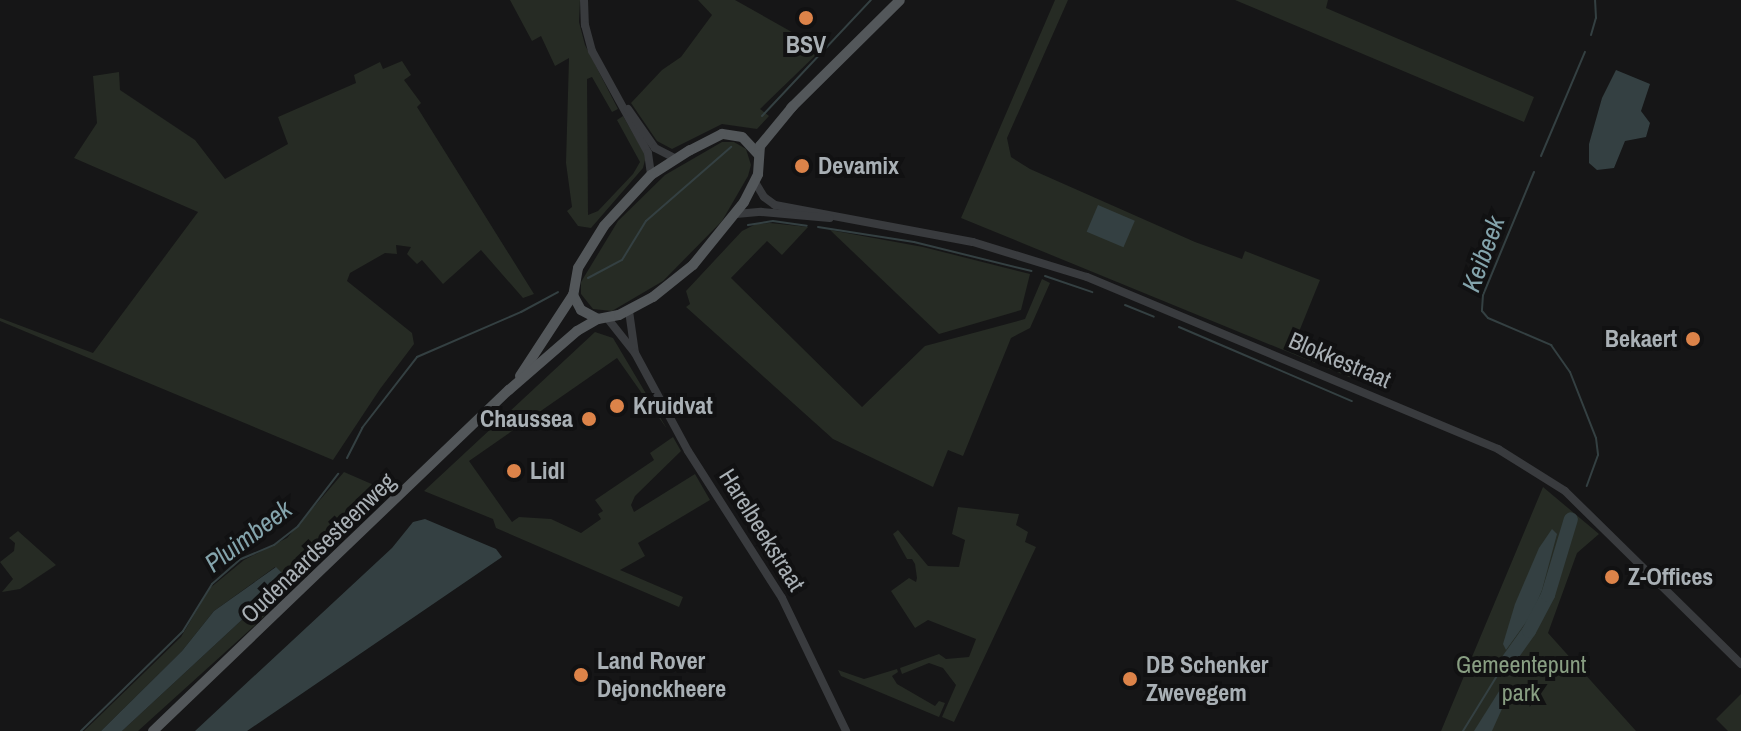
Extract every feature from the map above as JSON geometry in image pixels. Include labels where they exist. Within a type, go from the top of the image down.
[{"type":"main road","points":[[755,182],[758,154],[764,140],[793,106],[900,0]]},
{"type":"main road","points":[[758,154],[746,139],[759,134],[793,106]]},
{"type":"main road","name":"Oudenaardsesteenweg","points":[[509,390],[573,295],[575,273],[614,213],[651,175],[675,158],[722,134],[746,139]]},
{"type":"main road","name":"Oudenaardsesteenweg","points":[[153,731],[509,390],[577,331],[629,311],[679,278],[706,252],[736,214],[755,182]]},
{"type":"main road","points":[[573,295],[581,310],[603,319]]},
{"type":"street","points":[[584,0],[589,40],[648,153],[651,175]]},
{"type":"street","points":[[617,96],[655,148],[675,158]]},
{"type":"street","name":"Blokkestraat","points":[[755,182],[764,197],[775,205],[973,242],[1087,277],[1484,443],[1534,469],[1565,491],[1741,664]]},
{"type":"street","name":"Blokkestraat","points":[[736,214],[761,212],[853,219]]},
{"type":"street","name":"Harelbeekstraat","points":[[629,311],[635,353]]},
{"type":"street","name":"Harelbeekstraat","points":[[603,319],[635,353],[688,451],[799,629],[846,731]]},
{"type":"green space","points":[[510,0],[580,0],[579,22],[585,45],[618,109],[612,112],[592,77],[587,79],[588,215],[598,211],[633,174],[640,162],[617,120],[623,116],[646,156],[643,168],[591,228],[578,226],[567,211],[572,207],[566,163],[569,58],[555,66],[541,36],[532,41]]},
{"type":"green space","points":[[698,0],[735,0],[822,49],[760,109],[769,116],[757,129],[722,124],[672,149],[657,141],[631,103],[662,70],[681,57],[712,15]]},
{"type":"green space","points":[[1055,0],[1068,0],[1007,138],[1011,157],[1030,169],[1195,242],[1242,259],[1245,251],[1320,280],[1294,344],[1319,354],[1315,363],[961,218]]},
{"type":"green space","points":[[1235,0],[1328,0],[1326,8],[1534,97],[1524,122]]},
{"type":"green space","points":[[402,61],[411,75],[404,80],[421,103],[417,107],[534,294],[523,298],[481,250],[443,284],[422,260],[417,264],[407,254],[411,247],[396,245],[397,254],[385,253],[350,273],[347,281],[412,333],[414,344],[333,460],[0,321],[0,318],[93,353],[198,212],[74,158],[97,123],[93,76],[119,72],[120,90],[195,140],[225,179],[288,144],[278,117],[356,83],[354,75],[380,62],[383,69]]},
{"type":"green space","points":[[722,142],[734,142],[746,149],[751,165],[722,221],[663,281],[612,311],[593,309],[581,294],[581,282],[618,221],[665,175]]},
{"type":"green space","points":[[756,224],[808,227],[782,255],[767,241],[731,278],[862,407],[925,346],[1025,319],[1042,279],[1050,283],[1030,328],[1011,338],[963,456],[948,450],[933,487],[833,439],[686,307],[690,304],[686,291],[742,231]]},
{"type":"green space","points":[[830,230],[923,247],[1030,274],[1021,310],[939,334]]},
{"type":"green space","points":[[595,332],[613,338],[667,429],[617,358],[469,461],[512,522],[519,517],[551,519],[581,533],[601,519],[598,514],[603,511],[595,500],[654,460],[650,453],[673,437],[681,451],[635,496],[631,505],[634,512],[695,474],[710,500],[638,543],[645,556],[620,570],[683,597],[679,607],[496,528],[493,519],[424,491]]},
{"type":"green space","points":[[1331,360],[1358,371],[1355,379],[1328,368]]},
{"type":"green space","points":[[344,472],[390,492],[253,627],[138,731],[122,731],[287,578],[275,567],[214,611],[182,651],[101,731],[84,731],[181,637],[210,588],[244,560],[287,538]]},
{"type":"green space","name":"Gemeentepunt park","points":[[1543,487],[1599,534],[1577,553],[1548,633],[1636,731],[1441,731]]},
{"type":"green space","points":[[958,507],[1019,514],[1016,525],[1028,532],[1025,542],[1036,547],[954,722],[942,717],[956,685],[943,668],[929,663],[902,674],[900,668],[939,654],[946,659],[969,657],[976,639],[928,620],[915,628],[891,591],[909,578],[916,582],[917,578],[915,564],[912,559],[907,559],[893,534],[898,530],[928,566],[959,567],[965,540],[952,534]]},
{"type":"green space","points":[[18,531],[56,565],[20,589],[2,592],[13,579],[0,562],[14,551],[15,543],[9,538]]},
{"type":"green space","points":[[897,669],[898,672],[892,676],[897,684],[935,706],[939,701],[945,703],[939,717],[841,676],[838,670],[864,679]]},
{"type":"green space","points":[[1741,694],[1741,731],[1728,731],[1716,719]]},
{"type":"shaded area","points":[[1616,70],[1650,84],[1641,111],[1650,123],[1646,137],[1625,141],[1614,168],[1597,170],[1589,163],[1589,144],[1602,98]]},
{"type":"shaded area","points":[[1098,205],[1135,221],[1123,247],[1087,232]]},
{"type":"shaded area","points":[[425,519],[496,549],[502,557],[247,731],[195,731],[392,548],[413,522]]},
{"type":"shaded area","points":[[1552,529],[1557,534],[1542,590],[1532,614],[1506,650],[1503,644],[1515,604],[1539,548]]},
{"type":"shaded area","points":[[276,567],[287,578],[122,731],[101,731],[182,651],[214,611]]},
{"type":"shaded area","points":[[1503,685],[1510,691],[1492,731],[1474,731]]},
{"type":"waterway","name":"Pluimbeek","points":[[762,116],[871,0]]},
{"type":"waterway","name":"Keibeek","points":[[1591,35],[1596,18],[1595,0]]},
{"type":"waterway","name":"Keibeek","points":[[1541,156],[1585,52]]},
{"type":"waterway","name":"Pluimbeek","points":[[588,278],[622,260],[646,221],[731,147]]},
{"type":"waterway","name":"Keibeek","points":[[1534,172],[1483,295],[1482,311],[1488,318],[1551,345],[1570,372],[1596,438],[1598,455],[1587,486]]},
{"type":"waterway","points":[[748,225],[773,221],[807,226]]},
{"type":"waterway","points":[[818,227],[914,242],[1031,271]]},
{"type":"waterway","points":[[1045,276],[1092,292]]},
{"type":"waterway","name":"Pluimbeek","points":[[347,458],[362,428],[417,357],[521,312],[558,292]]},
{"type":"waterway","points":[[1125,305],[1154,317]]},
{"type":"waterway","points":[[1179,327],[1352,401]]},
{"type":"waterway","name":"Pluimbeek","points":[[81,731],[183,631],[212,584],[241,559],[274,545],[298,526],[338,474]]},
{"type":"waterway","points":[[1504,666],[1529,631],[1548,595],[1571,519]]},
{"type":"waterway","name":"Keibeek","points":[[1463,731],[1498,674]]},
{"type":"place","name":"BSV","points":[[806,18]]},
{"type":"place","name":"Devamix","points":[[802,166]]},
{"type":"place","name":"Bekaert","points":[[1693,339]]},
{"type":"place","name":"Kruidvat","points":[[617,406]]},
{"type":"place","name":"Chaussea","points":[[589,419]]},
{"type":"place","name":"Lidl","points":[[514,471]]},
{"type":"place","name":"Z-Offices","points":[[1612,577]]},
{"type":"place","name":"Land Rover Dejonckheere","points":[[581,675]]},
{"type":"place","name":"DB Schenker Zwevegem","points":[[1130,679]]}]
